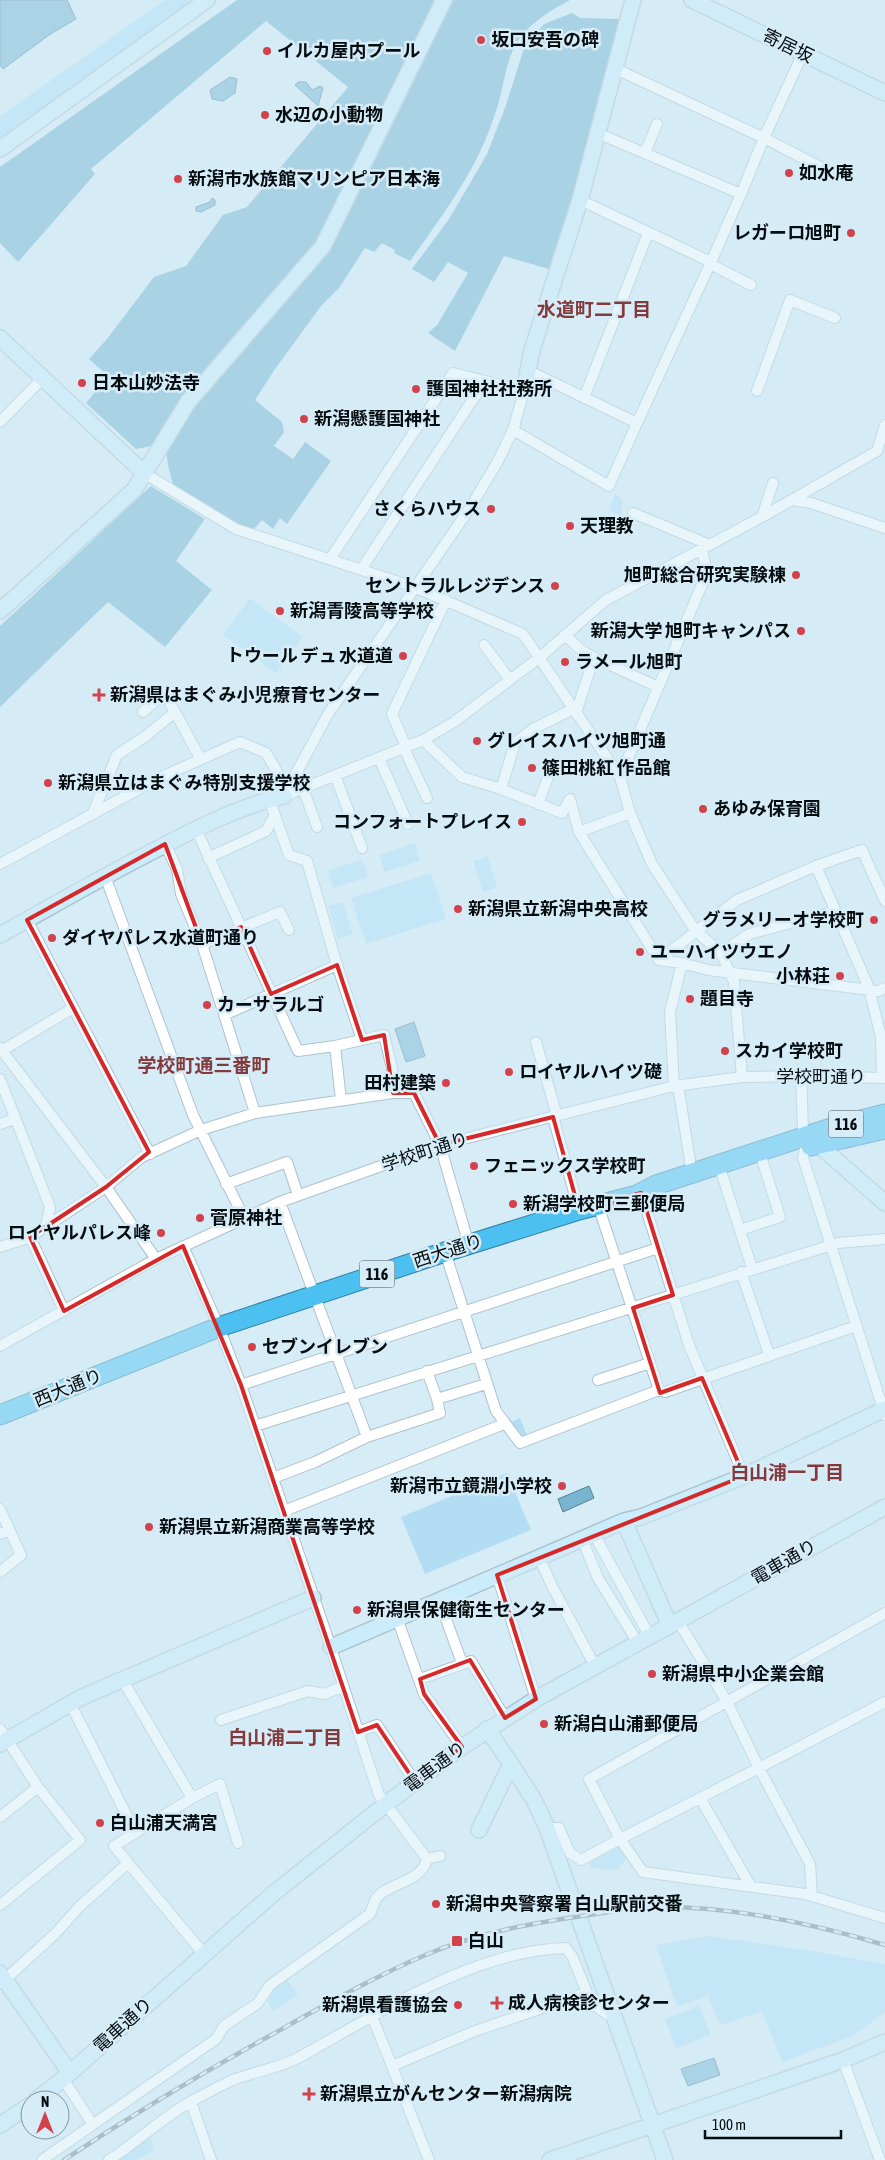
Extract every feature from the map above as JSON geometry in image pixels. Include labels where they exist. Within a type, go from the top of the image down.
[{"type":"highway","name":"西大通り","points":[[811,1143],[834,1127],[885,1114]]},
{"type":"highway","name":"西大通り","points":[[0,1415],[219,1327],[444,1252],[641,1192],[656,1185],[760,1153],[885,1129]]},
{"type":"street","points":[[0,149],[207,0]]},
{"type":"street","points":[[0,611],[134,490],[188,402],[323,246],[444,0]]},
{"type":"street","points":[[276,798],[328,714],[470,508],[498,461],[513,430],[524,391],[527,370],[580,200],[633,0]]},
{"type":"street","name":"寄居坂","points":[[697,1],[885,93]]},
{"type":"street","points":[[513,430],[609,486],[711,263],[764,138],[803,53]]},
{"type":"street","points":[[616,69],[764,138],[820,167]]},
{"type":"street","points":[[645,153],[657,124]]},
{"type":"street","points":[[597,133],[741,194]]},
{"type":"street","points":[[580,200],[711,263],[751,285]]},
{"type":"street","points":[[584,398],[648,232]]},
{"type":"street","points":[[757,392],[790,300],[835,318]]},
{"type":"street","points":[[0,338],[144,473],[236,529],[362,568],[414,587],[523,634],[620,777],[630,813],[652,864],[696,930],[721,953],[731,973],[734,982],[742,1077]]},
{"type":"street","points":[[527,370],[637,423]]},
{"type":"street","points":[[330,559],[453,373],[524,391]]},
{"type":"street","points":[[0,422],[43,378]]},
{"type":"street","points":[[362,568],[484,381]]},
{"type":"street","points":[[0,935],[196,828],[423,740],[454,722],[539,658],[606,600],[762,517],[877,451],[885,426]]},
{"type":"street","points":[[762,517],[773,483]]},
{"type":"street","points":[[792,500],[811,503],[885,528]]},
{"type":"street","points":[[633,513],[706,547]]},
{"type":"street","points":[[620,777],[707,572],[706,547]]},
{"type":"street","points":[[427,798],[392,714],[446,600]]},
{"type":"street","points":[[566,635],[582,651],[658,687]]},
{"type":"street","points":[[484,645],[510,680]]},
{"type":"street","points":[[501,789],[515,743],[533,729],[575,711],[594,657]]},
{"type":"street","points":[[143,712],[164,693],[200,758]]},
{"type":"street","points":[[93,813],[117,755],[146,736],[175,712]]},
{"type":"street","points":[[423,740],[462,776],[562,813],[570,799],[580,832],[659,960]]},
{"type":"street","points":[[0,864],[93,813],[200,758],[240,742],[266,753],[279,775],[275,815],[289,855],[307,861],[337,965],[362,1040]]},
{"type":"street","points":[[379,758],[408,824]]},
{"type":"street","points":[[538,804],[552,769]]},
{"type":"street","points":[[335,775],[362,848]]},
{"type":"street","points":[[303,788],[317,827]]},
{"type":"street","points":[[580,832],[630,813]]},
{"type":"street","points":[[208,858],[266,831],[275,815]]},
{"type":"street","points":[[196,828],[208,858],[298,1051],[335,1046],[384,1035],[392,1068],[393,1093]]},
{"type":"street","points":[[165,844],[177,869],[181,894],[202,944],[255,1113]]},
{"type":"street","points":[[659,960],[736,900],[816,866],[862,850],[885,900]]},
{"type":"street","points":[[816,866],[869,988],[881,1037],[884,1078]]},
{"type":"street","points":[[105,876],[169,1053],[200,1130],[244,1218]]},
{"type":"street","points":[[721,953],[749,934],[835,911]]},
{"type":"street","points":[[202,944],[280,912],[289,930]]},
{"type":"street","points":[[27,920],[150,1154]]},
{"type":"street","points":[[659,960],[731,973],[835,986],[879,990],[885,988]]},
{"type":"street","points":[[682,963],[670,1012],[676,1086],[692,1174]]},
{"type":"street","points":[[224,1015],[337,965]]},
{"type":"street","points":[[73,1008],[2,1049],[106,1187],[156,1260]]},
{"type":"street","points":[[536,1042],[579,1210]]},
{"type":"street","points":[[335,1046],[341,1100]]},
{"type":"street","points":[[801,1076],[803,1129],[811,1143],[885,1203]]},
{"type":"street","name":"学校町通り","points":[[0,1346],[156,1260],[244,1218],[298,1195],[440,1145],[676,1086],[742,1077],[884,1078]]},
{"type":"street","points":[[0,1079],[14,1119],[50,1207],[46,1226]]},
{"type":"street","points":[[0,1247],[30,1236],[106,1187],[150,1154],[200,1130],[255,1113],[393,1093],[414,1093],[440,1145],[469,1245]]},
{"type":"street","points":[[0,1124],[14,1119]]},
{"type":"street","points":[[331,1646],[624,1521],[744,1476],[884,1412],[829,1246],[803,1158],[811,1143]]},
{"type":"street","points":[[740,1230],[780,1217],[760,1153]]},
{"type":"street","points":[[226,1184],[287,1162],[298,1195]]},
{"type":"street","points":[[719,1165],[752,1268]]},
{"type":"street","points":[[641,1192],[702,1378],[744,1476]]},
{"type":"street","points":[[280,1202],[337,1354],[350,1396],[367,1437]]},
{"type":"street","points":[[598,1205],[659,1390]]},
{"type":"street","points":[[30,1236],[64,1312]]},
{"type":"street","points":[[255,1426],[633,1308],[752,1268],[838,1243],[885,1239]]},
{"type":"street","points":[[183,1246],[219,1327],[241,1385],[331,1646],[342,1687],[379,1795],[427,1858]]},
{"type":"street","points":[[241,1385],[658,1248]]},
{"type":"street","points":[[444,1252],[496,1411],[520,1443],[659,1390],[665,1392],[769,1354],[856,1326]]},
{"type":"street","points":[[741,1272],[769,1354]]},
{"type":"street","points":[[598,1380],[650,1363]]},
{"type":"street","points":[[273,1478],[315,1462],[367,1437],[440,1413],[427,1371]]},
{"type":"street","points":[[437,1399],[486,1384]]},
{"type":"street","points":[[284,1511],[504,1424]]},
{"type":"street","name":"電車通り","points":[[49,2090],[67,2076],[203,1953],[274,1893],[386,1804],[487,1728],[536,1699],[885,1507]]},
{"type":"street","points":[[0,1509],[5,1532],[21,1555],[0,1572]]},
{"type":"street","points":[[624,1521],[674,1624],[726,1700],[759,1768],[810,1864],[812,1896]]},
{"type":"street","points":[[588,1536],[598,1578],[644,1640]]},
{"type":"street","points":[[588,1536],[644,1640]]},
{"type":"street","points":[[539,1557],[552,1586],[596,1666]]},
{"type":"street","points":[[497,1575],[536,1699]]},
{"type":"street","points":[[0,1905],[80,1840],[2,1737],[122,1679],[314,1598]]},
{"type":"street","points":[[439,1600],[462,1663]]},
{"type":"street","points":[[885,1613],[726,1700],[589,1779],[620,1839],[643,1872],[750,1885],[812,1896],[885,1918]]},
{"type":"street","points":[[398,1618],[424,1694],[462,1747]]},
{"type":"street","points":[[420,1679],[462,1663],[471,1662],[505,1718]]},
{"type":"street","points":[[122,1679],[192,1798]]},
{"type":"street","points":[[221,1720],[308,1691],[324,1694],[342,1687]]},
{"type":"street","points":[[547,1828],[558,1828],[570,1853],[581,1860],[885,1702]]},
{"type":"street","points":[[70,1703],[135,1832]]},
{"type":"street","points":[[358,1732],[376,1725],[415,1782]]},
{"type":"street","points":[[487,1728],[534,1800],[547,1828],[664,2160]]},
{"type":"street","points":[[479,1830],[511,1764]]},
{"type":"street","points":[[203,1953],[127,1864],[114,1846],[192,1798],[220,1784],[238,1843]]},
{"type":"street","points":[[0,1817],[38,1787]]},
{"type":"street","points":[[700,1798],[750,1885]]},
{"type":"street","points":[[427,1858],[440,1856]]},
{"type":"street","points":[[42,2160],[92,2123],[216,2039],[224,2026],[258,2003],[270,1986],[370,1914],[376,1898],[417,1874],[423,1868],[427,1858]]},
{"type":"street","points":[[92,2123],[67,2076],[2,1979],[56,1934],[79,1907],[127,1864]]},
{"type":"street","points":[[110,2160],[190,2102],[232,2081],[295,2059],[372,2016],[437,1983],[506,1957],[546,1949],[566,1948],[573,1958],[591,2003],[613,2018]]},
{"type":"street","points":[[392,2066],[475,2031],[587,1993]]},
{"type":"street","points":[[372,2016],[429,2160]]},
{"type":"street","points":[[550,2160],[843,2060],[885,2042]]},
{"type":"street","points":[[843,2060],[880,2160]]},
{"type":"street","points":[[190,2102],[211,2160]]},
{"type":"street","points":[[0,2125],[20,2112]]},
{"type":"highlighted area","points":[[165,844],[202,944],[241,927],[271,994],[337,965],[362,1040],[384,1035],[393,1093],[414,1093],[440,1145],[553,1117],[579,1210],[641,1193],[673,1295],[633,1308],[660,1393],[702,1378],[744,1476],[497,1575],[536,1699],[505,1718],[470,1660],[420,1679],[424,1694],[462,1747],[415,1782],[377,1725],[358,1732],[241,1385],[183,1246],[64,1311],[30,1237],[106,1187],[149,1152],[27,920]]},
{"type":"shaded area","points":[[0,0],[67,0],[76,19],[49,35],[3,69],[0,65]]},
{"type":"shaded area","points":[[165,0],[198,0],[0,140],[0,116]]},
{"type":"shaded area","points":[[237,0],[439,0],[320,244],[152,446],[136,449],[86,403],[108,376],[89,359],[107,339],[154,277],[186,266],[223,215],[247,207],[348,87],[266,21],[91,169],[95,174],[18,262],[0,243],[0,167]]},
{"type":"shaded area","points":[[450,0],[570,0],[541,18],[520,38],[511,56],[498,105],[480,152],[456,194],[410,261],[394,253],[395,250],[382,243],[374,252],[365,248],[339,288],[321,306],[255,400],[282,422],[284,432],[274,446],[293,459],[305,442],[331,461],[287,524],[280,518],[273,529],[262,520],[254,529],[239,524],[173,485],[166,450],[192,403],[327,249]]},
{"type":"shaded area","points":[[572,13],[580,18],[621,19],[559,272],[504,256],[455,351],[428,333],[437,325],[468,273],[448,262],[434,282],[412,269],[449,219],[487,154],[505,108],[525,45],[544,24]]},
{"type":"shaded area","points":[[230,77],[237,79],[235,93],[223,101],[212,99],[210,90]]},
{"type":"shaded area","points":[[298,82],[306,82],[312,90],[320,86],[323,88],[318,106],[295,85]]},
{"type":"shaded area","points":[[212,198],[215,200],[215,205],[201,212],[196,211],[196,207],[210,202]]},
{"type":"shaded area","points":[[151,486],[205,519],[176,561],[212,590],[165,647],[108,602],[0,707],[0,626]]},
{"type":"shaded area","points":[[615,493],[623,501],[621,517],[609,510]]},
{"type":"shaded area","points":[[250,598],[303,637],[276,674],[223,635]]},
{"type":"shaded area","points":[[415,843],[420,861],[384,872],[379,855]]},
{"type":"shaded area","points":[[488,856],[497,888],[483,892],[473,861]]},
{"type":"shaded area","points":[[362,859],[368,877],[333,888],[328,871]]},
{"type":"shaded area","points":[[431,873],[446,919],[366,944],[351,898]]},
{"type":"shaded area","points":[[343,902],[353,934],[338,939],[328,906]]},
{"type":"shaded area","points":[[414,1022],[425,1056],[406,1062],[395,1029]]},
{"type":"shaded area","points":[[520,1418],[527,1436],[518,1435],[508,1423]]},
{"type":"shaded area","points":[[507,1473],[531,1530],[425,1574],[401,1517]]},
{"type":"shaded area","points":[[589,1486],[594,1498],[563,1512],[558,1499]]},
{"type":"shaded area","points":[[620,1846],[626,1860],[620,1865],[619,1870],[591,1868],[589,1863]]},
{"type":"shaded area","points":[[708,1936],[885,1964],[885,2012],[853,2036],[782,2062],[762,2011],[720,2025],[708,1996],[677,2007],[656,1945]]},
{"type":"shaded area","points":[[287,1979],[298,1995],[273,2011],[268,2002],[275,1987]]},
{"type":"shaded area","points":[[699,2006],[711,2035],[676,2048],[665,2019]]},
{"type":"shaded area","points":[[714,2058],[720,2075],[688,2086],[681,2069]]},
{"type":"shaded area","points":[[150,2134],[154,2151],[135,2160],[117,2160]]},
{"type":"railway","points":[[64,2160],[194,2079],[348,1993],[423,1956],[487,1934],[530,1924],[574,1917],[629,1909],[662,1907],[747,1913],[831,1930],[885,1945]]},
{"type":"place","name":"坂口安吾の碑","points":[[481,40]]},
{"type":"place","name":"イルカ屋内プール","points":[[267,51]]},
{"type":"place","name":"水辺の小動物","points":[[265,115]]},
{"type":"place","name":"如水庵","points":[[789,173]]},
{"type":"place","name":"新潟市水族館マリンピア日本海","points":[[178,179]]},
{"type":"place","name":"レガーロ旭町","points":[[851,233]]},
{"type":"place","name":"日本山妙法寺","points":[[82,383]]},
{"type":"place","name":"護国神社社務所","points":[[416,389]]},
{"type":"place","name":"新潟懸護国神社","points":[[304,419]]},
{"type":"place","name":"さくらハウス","points":[[491,509]]},
{"type":"place","name":"天理教","points":[[570,526]]},
{"type":"place","name":"旭町総合研究実験棟","points":[[796,575]]},
{"type":"place","name":"セントラルレジデンス","points":[[555,586]]},
{"type":"place","name":"新潟青陵高等学校","points":[[280,611]]},
{"type":"place","name":"新潟大学 旭町キャンパス","points":[[801,631]]},
{"type":"place","name":"トウール デュ 水道道","points":[[403,656]]},
{"type":"place","name":"ラメール旭町","points":[[565,662]]},
{"type":"place","name":"新潟県はまぐみ小児療育センター","points":[[99,695]]},
{"type":"place","name":"グレイスハイツ旭町通","points":[[477,741]]},
{"type":"place","name":"篠田桃紅 作品館","points":[[532,768]]},
{"type":"place","name":"新潟県立はまぐみ特別支援学校","points":[[48,783]]},
{"type":"place","name":"あゆみ保育園","points":[[703,809]]},
{"type":"place","name":"コンフォートプレイス","points":[[522,822]]},
{"type":"place","name":"新潟県立新潟中央高校","points":[[458,909]]},
{"type":"place","name":"グラメリーオ学校町","points":[[874,920]]},
{"type":"place","name":"ダイヤパレス水道町通り","points":[[52,938]]},
{"type":"place","name":"ユーハイツウエノ","points":[[640,952]]},
{"type":"place","name":"小林荘","points":[[840,976]]},
{"type":"place","name":"題目寺","points":[[690,999]]},
{"type":"place","name":"カーサラルゴ","points":[[207,1005]]},
{"type":"place","name":"スカイ学校町","points":[[725,1051]]},
{"type":"place","name":"ロイヤルハイツ礎","points":[[509,1072]]},
{"type":"place","name":"田村建築","points":[[446,1083]]},
{"type":"place","name":"フェニックス学校町","points":[[474,1166]]},
{"type":"place","name":"新潟学校町三郵便局","points":[[513,1204]]},
{"type":"place","name":"菅原神社","points":[[200,1218]]},
{"type":"place","name":"ロイヤルパレス峰","points":[[161,1233]]},
{"type":"place","name":"セブンイレブン","points":[[252,1347]]},
{"type":"place","name":"新潟市立鏡淵小学校","points":[[562,1486]]},
{"type":"place","name":"新潟県立新潟商業高等学校","points":[[149,1527]]},
{"type":"place","name":"新潟県保健衛生センター","points":[[357,1610]]},
{"type":"place","name":"新潟県中小企業会館","points":[[652,1674]]},
{"type":"place","name":"新潟白山浦郵便局","points":[[544,1724]]},
{"type":"place","name":"白山浦天満宮","points":[[100,1823]]},
{"type":"place","name":"新潟中央警察署 白山駅前交番","points":[[436,1904]]},
{"type":"place","name":"白山","points":[[457,1941]]},
{"type":"place","name":"成人病検診センター","points":[[497,2003]]},
{"type":"place","name":"新潟県看護協会","points":[[458,2005]]},
{"type":"place","name":"新潟県立がんセンター新潟病院","points":[[309,2094]]},
{"type":"district","name":"水道町二丁目","points":[[594,309]]},
{"type":"district","name":"学校町通三番町","points":[[204,1065]]},
{"type":"district","name":"白山浦一丁目","points":[[787,1472]]},
{"type":"district","name":"白山浦二丁目","points":[[285,1737]]}]
